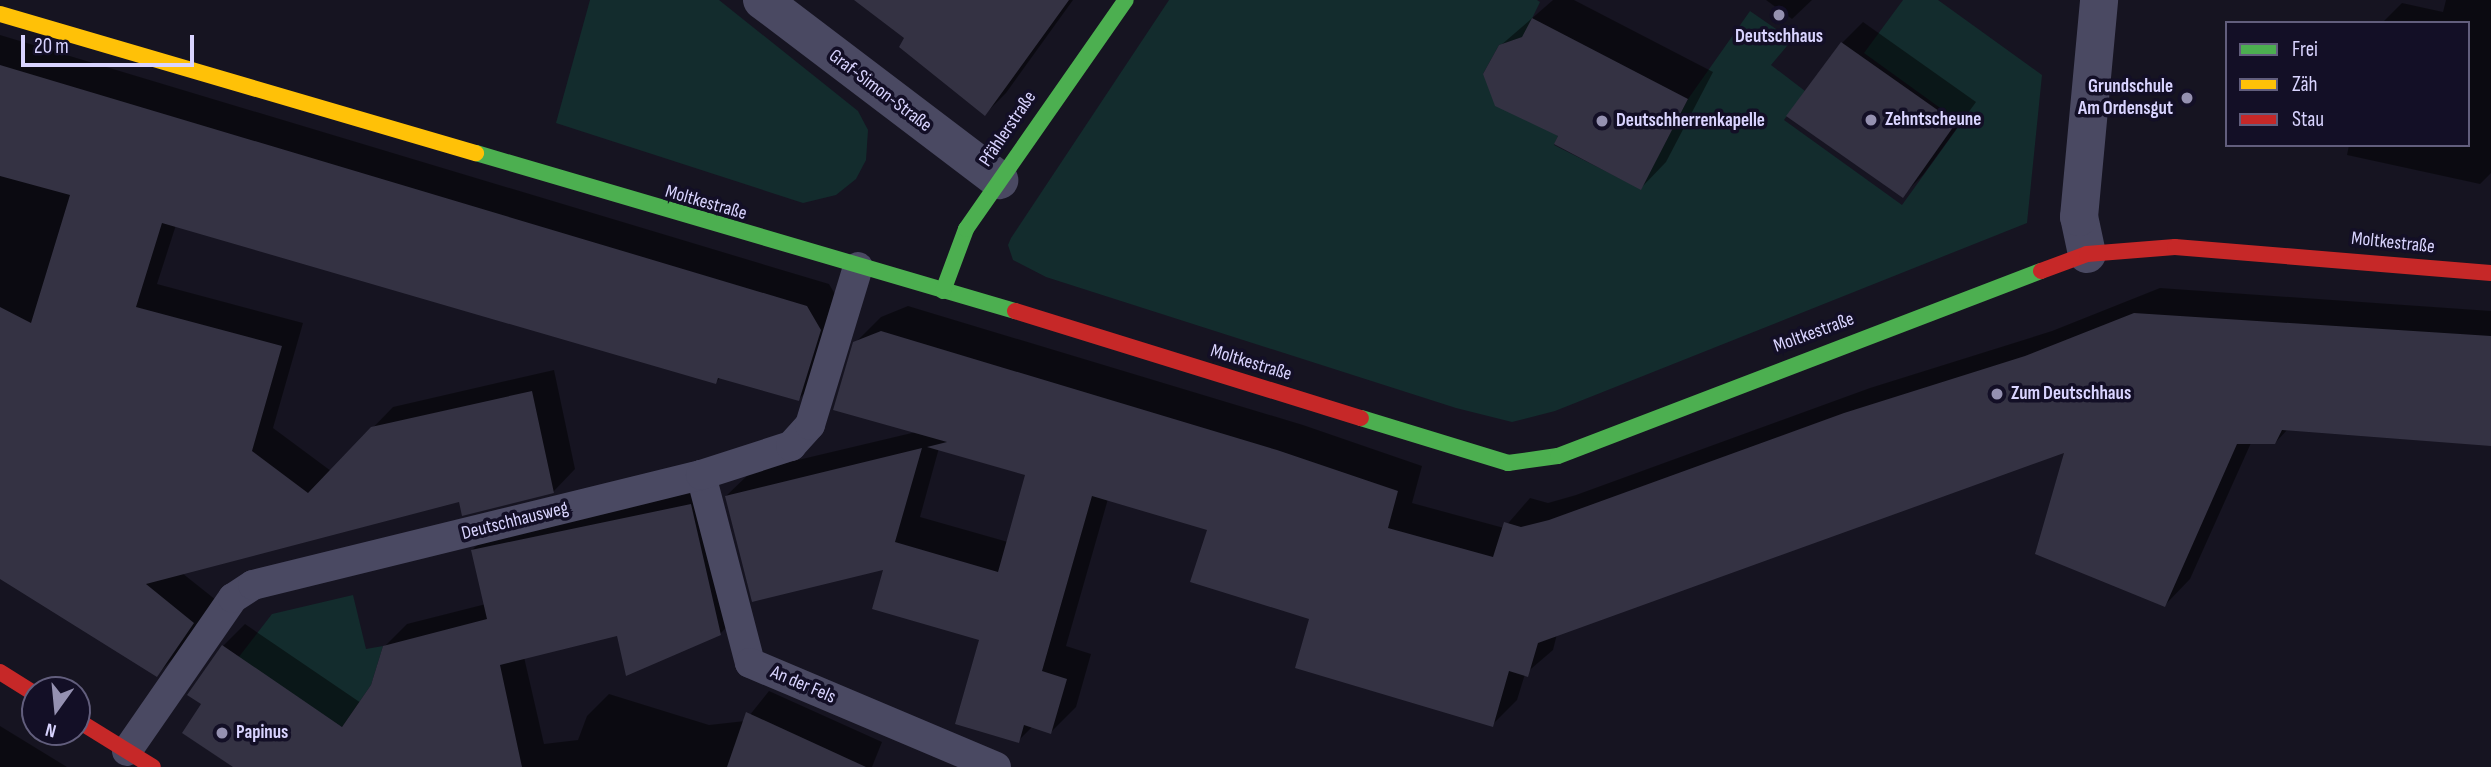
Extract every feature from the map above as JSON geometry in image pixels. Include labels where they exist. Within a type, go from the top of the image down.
[{"type":"street","name":"Graf-Simon-Straße","points":[[762,0],[999,180]]},
{"type":"street","name":"Pfählerstraße","points":[[943,291],[957,245],[999,180],[1126,0]]},
{"type":"street","points":[[2087,254],[2078,217],[2099,0]]},
{"type":"street","name":"Moltkestraße","points":[[0,14],[943,291],[1508,464],[1558,456],[2087,254],[2175,247],[2491,273]]},
{"type":"street","points":[[0,672],[21,685]]},
{"type":"street","points":[[91,729],[153,767]]},
{"type":"lane","name":"Deutschhausweg","points":[[127,751],[233,598],[253,585],[701,475],[791,446],[810,425],[858,267]]},
{"type":"lane","name":"An der Fels","points":[[701,475],[750,663],[996,767]]},
{"type":"green space","points":[[590,0],[719,0],[858,111],[868,130],[866,160],[856,179],[836,195],[803,203],[556,123]]},
{"type":"green space","points":[[1169,0],[1537,0],[1540,2],[1523,37],[1499,45],[1483,74],[1558,136],[1554,145],[1641,189],[1688,99],[1750,11],[1792,40],[1771,65],[1805,91],[1784,120],[1902,205],[1961,123],[1864,53],[1903,0],[1938,0],[2042,75],[2027,223],[1555,411],[1512,422],[1456,408],[1046,277],[1013,260],[1008,245],[1011,238]]},
{"type":"green space","points":[[353,595],[366,649],[383,646],[371,685],[342,727],[238,658],[272,614]]},
{"type":"building","points":[[854,0],[1069,0],[985,116],[899,47],[904,38]]},
{"type":"building","name":"Deutschherrenkapelle","points":[[1532,18],[1688,99],[1641,190],[1554,144],[1558,136],[1495,106],[1483,74],[1499,45],[1522,37]]},
{"type":"building","name":"Zehntscheune","points":[[1841,42],[1956,123],[1903,198],[1786,116]]},
{"type":"building","points":[[0,65],[807,306],[821,330],[799,401],[718,378],[716,384],[162,223],[136,307],[282,346],[252,451],[308,493],[371,427],[532,391],[554,493],[462,516],[459,502],[146,584],[194,623],[157,677],[0,579],[0,307],[31,323],[70,195],[0,176]]},
{"type":"building","points":[[2134,313],[2491,336],[2491,446],[2282,430],[2275,444],[2237,444],[2165,607],[2035,554],[2064,453],[1538,643],[1528,677],[1509,671],[1493,727],[1295,668],[1309,619],[1190,582],[1207,530],[1092,496],[1042,671],[1067,679],[1051,734],[1024,725],[1019,743],[955,724],[979,640],[872,609],[883,570],[752,602],[725,496],[922,448],[895,542],[998,572],[1025,475],[927,447],[947,442],[833,410],[853,342],[881,331],[1277,450],[1398,491],[1388,528],[1493,557],[1504,522],[1521,527],[1549,520],[1844,413],[2025,356]]},
{"type":"building","points":[[691,504],[721,635],[626,676],[617,636],[500,665],[522,767],[233,767],[182,733],[201,704],[187,695],[222,645],[342,727],[371,685],[383,646],[487,619],[471,550]]},
{"type":"building","points":[[746,712],[866,767],[727,767]]},
{"type":"traffic: fast","points":[[943,291],[966,229],[1126,0]]},
{"type":"traffic: fast","points":[[476,153],[1015,311]]},
{"type":"traffic: fast","points":[[1361,418],[1508,463],[1558,456],[2041,271]]},
{"type":"traffic: slow","points":[[0,14],[476,153]]},
{"type":"traffic: jam","points":[[2041,271],[2087,254],[2175,247],[2491,273]]},
{"type":"traffic: jam","points":[[1015,311],[1361,418]]},
{"type":"traffic: jam","points":[[0,672],[21,685]]},
{"type":"traffic: jam","points":[[91,729],[153,767]]},
{"type":"place","name":"Deutschhaus","points":[[1779,15]]},
{"type":"place","name":"Grundschule Am Ordensgut","points":[[2187,98]]},
{"type":"place","name":"Zehntscheune","points":[[1871,120]]},
{"type":"place","name":"Deutschherrenkapelle","points":[[1602,121]]},
{"type":"place","name":"Zum Deutschhaus","points":[[1997,394]]},
{"type":"place","name":"Papinus","points":[[222,733]]}]
